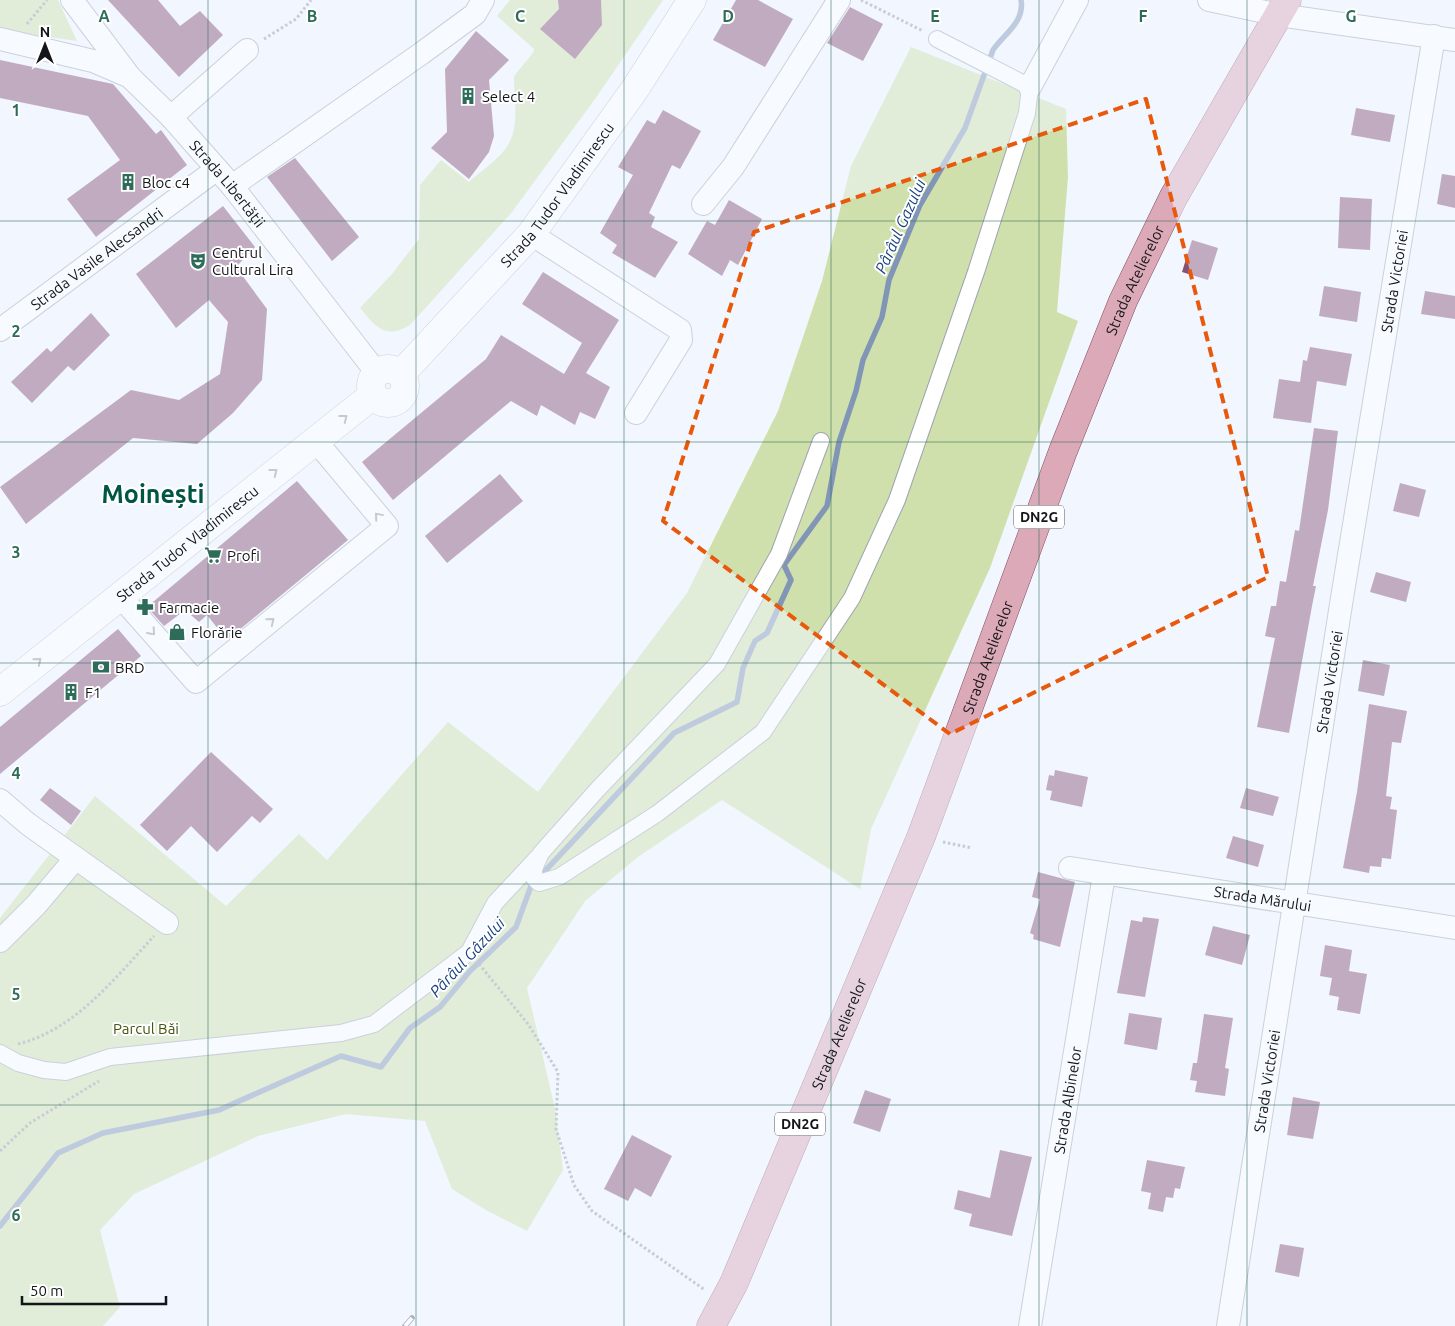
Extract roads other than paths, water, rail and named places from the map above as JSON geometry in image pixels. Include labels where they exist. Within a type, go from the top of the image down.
[{"type":"main road","name":"Strada Atelierelor","points":[[717,1320],[921,837],[1063,451],[1124,301],[1173,198],[1283,7]]},
{"type":"street","name":"Strada Libertății","points":[[72,0],[130,77],[171,117],[232,186],[384,381]]},
{"type":"street","points":[[232,186],[475,14],[483,0]]},
{"type":"street","name":"Strada Tudor Vladimirescu","points":[[0,692],[315,440],[384,381],[531,234],[635,89],[692,0]]},
{"type":"street","points":[[703,204],[744,152],[839,0]]},
{"type":"street","points":[[541,853],[534,869],[537,881],[559,877],[658,813],[763,732],[852,598],[897,500],[976,272],[1027,113],[1030,87],[1077,0]]},
{"type":"street","points":[[1209,0],[1283,7],[1444,38]]},
{"type":"street","points":[[70,55],[81,48],[86,34],[86,20]]},
{"type":"street","name":"Strada Victoriei","points":[[1228,1326],[1294,904],[1444,38]]},
{"type":"street","points":[[937,39],[1030,87]]},
{"type":"street","points":[[6,41],[93,61],[130,77]]},
{"type":"street","points":[[171,117],[246,50]]},
{"type":"street","name":"Strada Vasile Alecsandri","points":[[0,330],[217,169]]},
{"type":"street","points":[[531,234],[680,330],[681,340],[636,412]]},
{"type":"street","points":[[120,596],[196,682],[386,526],[315,440]]},
{"type":"street","points":[[0,1053],[18,1063],[44,1070],[66,1072],[110,1057],[341,1033],[374,1024],[469,952],[495,903],[596,790],[718,664],[780,554],[821,441]]},
{"type":"street","points":[[0,800],[28,824],[75,859],[167,923]]},
{"type":"street","points":[[0,941],[36,905],[75,859]]},
{"type":"street","name":"Strada Mărului","points":[[1070,868],[1104,876],[1455,928]]},
{"type":"street","name":"Strada Albinelor","points":[[1030,1326],[1104,876]]},
{"type":"waterway","name":"Pârâul Gâzului","points":[[0,1226],[58,1153],[103,1133],[219,1110],[341,1056],[381,1067],[410,1028],[440,1007],[470,971],[516,927],[531,886],[674,733],[737,702],[743,668],[755,641],[767,633],[791,580],[784,565],[827,506],[839,442],[856,391],[863,360],[882,317],[889,280],[920,205],[965,128],[993,50],[1013,27],[1020,15],[1021,0]]},
{"type":"railway","points":[[405,1326],[412,1318]]},
{"type":"place","name":"Select 4","points":[[468,96]]},
{"type":"place","name":"Bloc c4","points":[[128,182]]},
{"type":"place","name":"Centrul Cultural Lira","points":[[198,261]]},
{"type":"place","name":"Profi","points":[[213,555]]},
{"type":"place","name":"Farmacie","points":[[145,607]]},
{"type":"place","name":"Florărie","points":[[177,632]]},
{"type":"place","name":"BRD","points":[[101,667]]},
{"type":"place","name":"F1","points":[[71,692]]},
{"type":"district","name":"Moinești","points":[[153,494]]},
{"type":"water label","name":"Pârâul Gazului","points":[[900,226]]},
{"type":"park label","name":"Parcul Băi","points":[[146,1028]]}]
